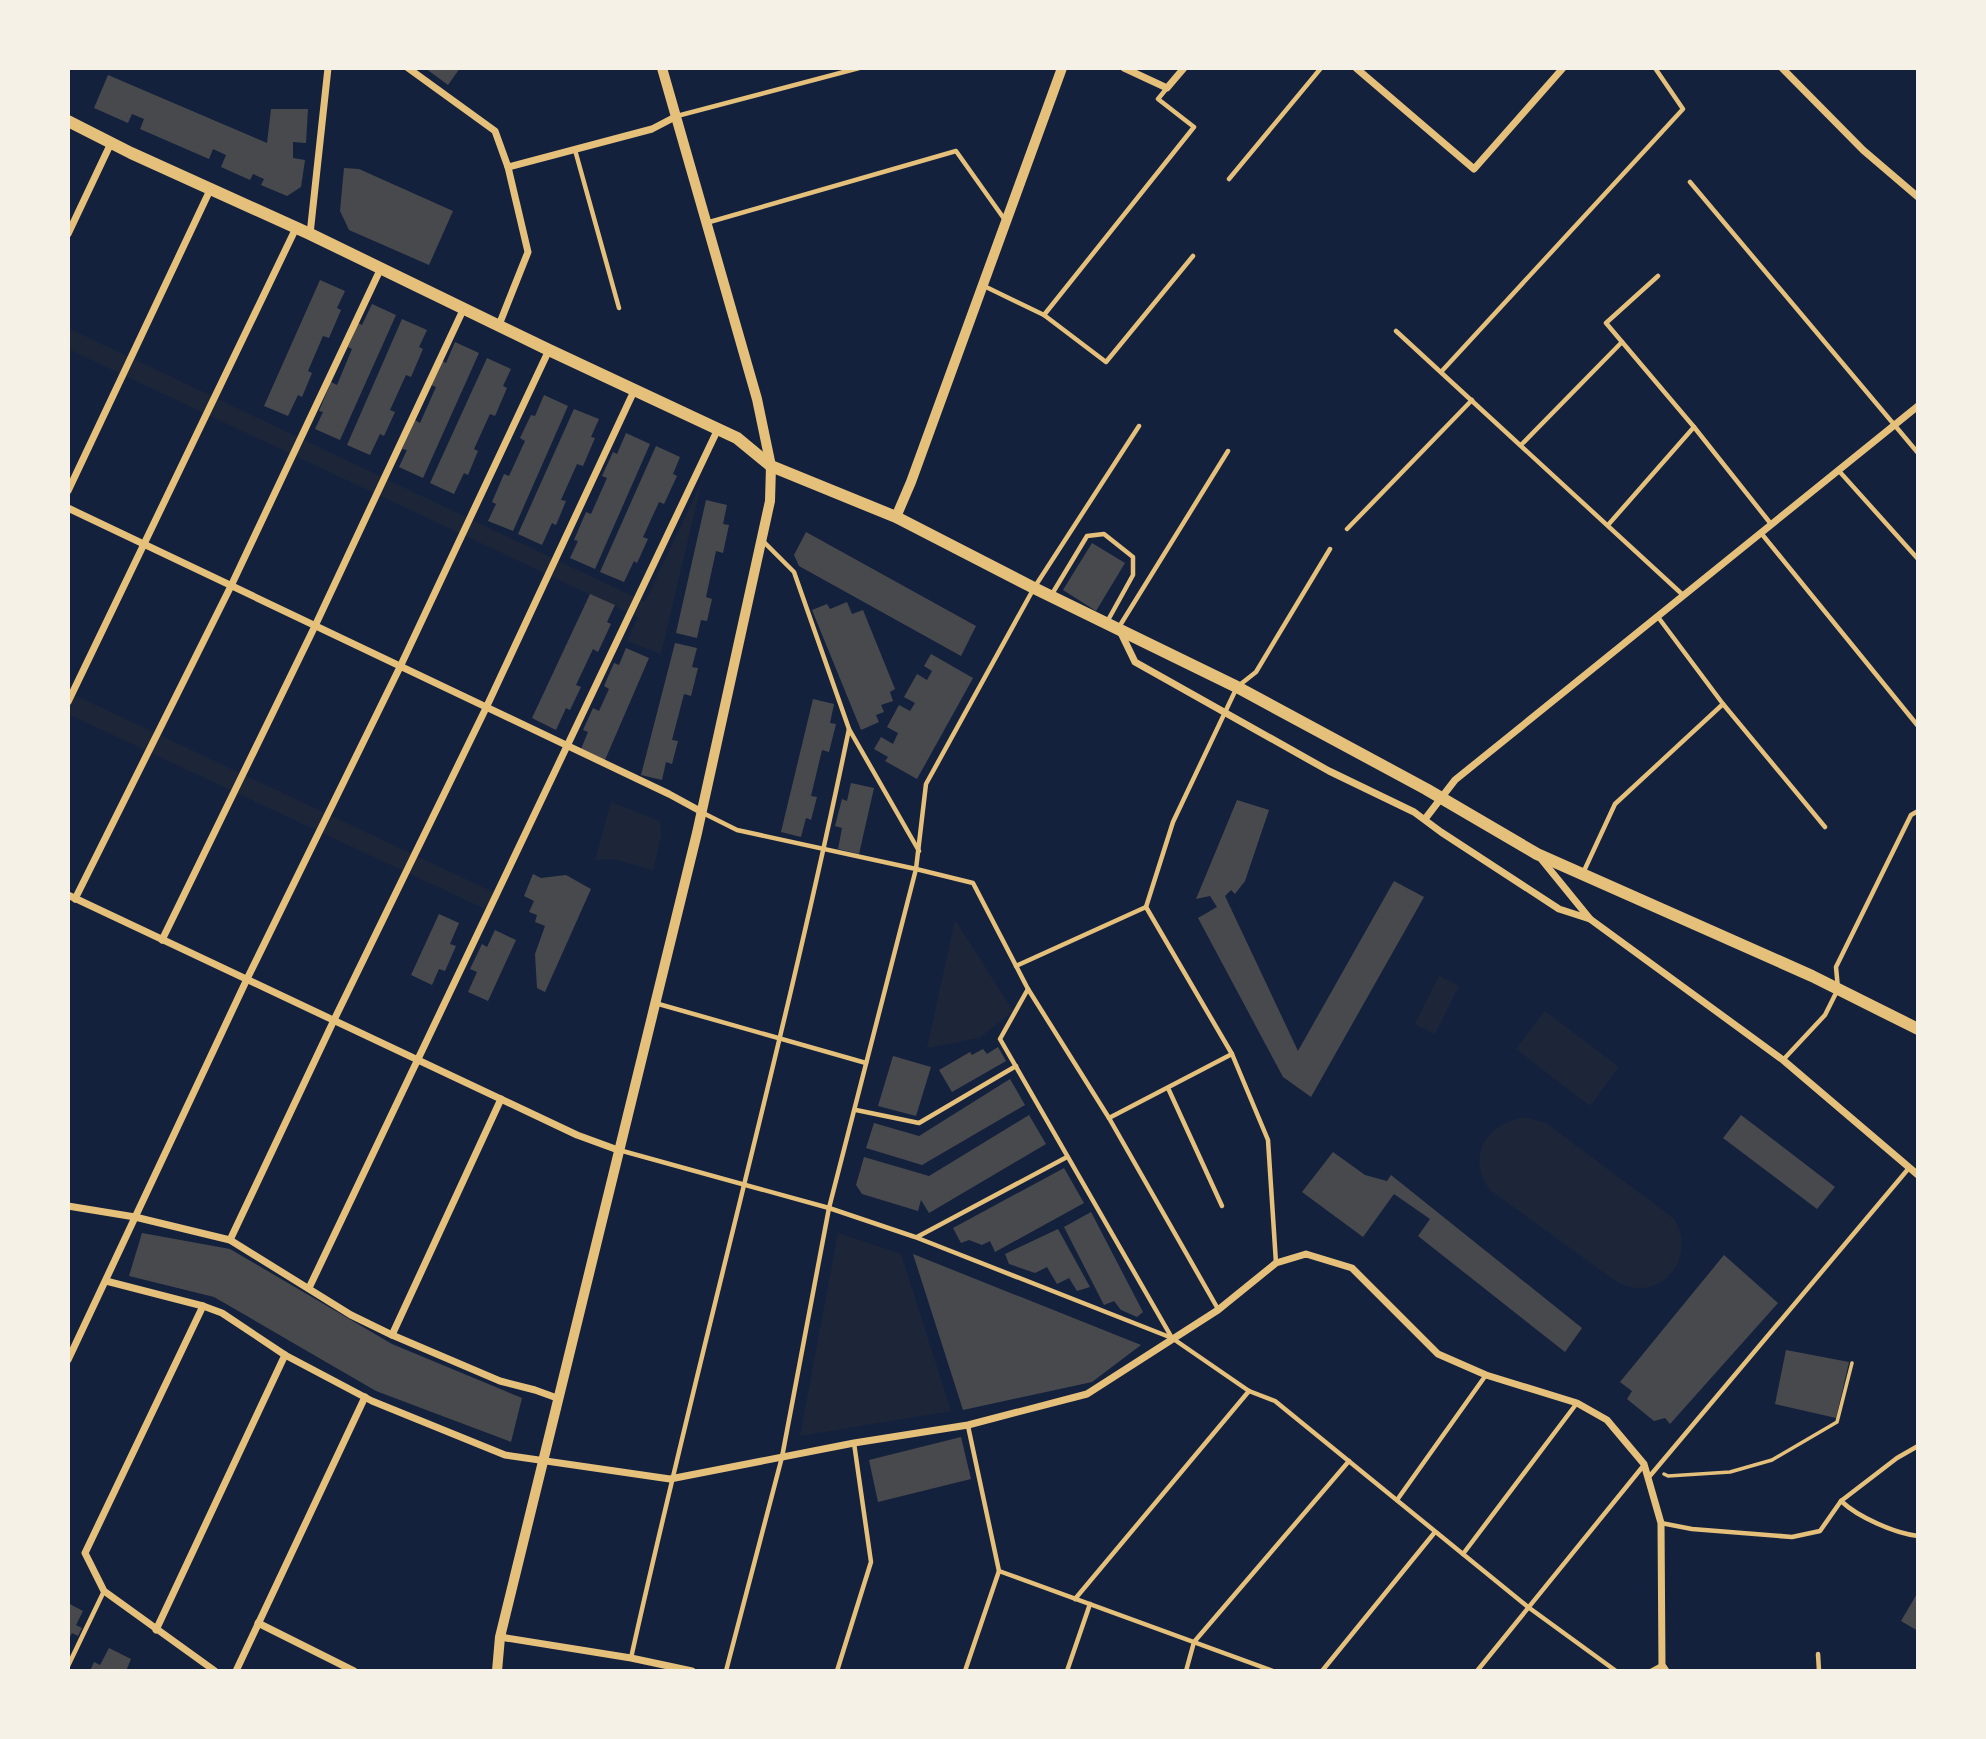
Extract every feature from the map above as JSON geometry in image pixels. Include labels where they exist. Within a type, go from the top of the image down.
[{"type":"main road","points":[[68,121],[465,308],[717,431],[737,438],[771,466],[897,517],[1237,687],[1537,854],[1838,989],[1918,1029]]},
{"type":"street","points":[[310,234],[328,68]]},
{"type":"street","points":[[408,68],[495,131],[509,167],[528,252],[499,326]]},
{"type":"street","points":[[497,1671],[500,1637],[702,812],[770,501],[771,466],[757,399],[662,68]]},
{"type":"street","points":[[897,517],[1062,68]]},
{"type":"street","points":[[1124,68],[1167,88],[1184,68]]},
{"type":"street","points":[[1356,68],[1474,169],[1560,71],[1550,68]]},
{"type":"street","points":[[1782,68],[1863,150],[1917,193]]},
{"type":"street","points":[[509,167],[652,129],[675,117]]},
{"type":"street","points":[[68,234],[111,143]]},
{"type":"street","points":[[68,492],[211,188]]},
{"type":"street","points":[[68,702],[296,228]]},
{"type":"street","points":[[381,268],[231,586],[72,897],[577,1135],[618,1150]]},
{"type":"street","points":[[162,940],[315,626],[465,308]]},
{"type":"street","points":[[68,1360],[247,979],[400,667],[549,350]]},
{"type":"street","points":[[230,1240],[486,708],[634,391]]},
{"type":"street","points":[[1426,820],[1455,780],[1918,406]]},
{"type":"street","points":[[309,1288],[717,431]]},
{"type":"street","points":[[68,508],[669,793],[702,812]]},
{"type":"street","points":[[1113,625],[1135,662],[1329,771],[1426,820],[1559,909],[1590,919]]},
{"type":"street","points":[[1537,854],[1590,919],[1783,1060],[1918,1175]]},
{"type":"street","points":[[392,1335],[501,1099]]},
{"type":"street","points":[[68,1206],[135,1217],[230,1240],[351,1315],[392,1335],[500,1381],[557,1398]]},
{"type":"street","points":[[106,1281],[222,1313],[285,1354],[365,1397],[505,1455],[670,1479],[854,1443],[968,1425],[1087,1394],[1218,1310],[1276,1263],[1306,1254],[1352,1268],[1438,1354],[1486,1375],[1577,1403],[1607,1420],[1644,1464],[1661,1523],[1664,1668]]},
{"type":"street","points":[[203,1306],[85,1553],[104,1591],[199,1667],[215,1671]]},
{"type":"street","points":[[156,1630],[285,1354]]},
{"type":"street","points":[[236,1671],[365,1397]]},
{"type":"street","points":[[258,1623],[354,1671]]},
{"type":"street","points":[[500,1637],[631,1658],[692,1671]]},
{"type":"lane","points":[[675,117],[859,68]]},
{"type":"lane","points":[[1229,179],[1321,68]]},
{"type":"lane","points":[[1441,372],[1683,109],[1655,68]]},
{"type":"lane","points":[[1044,315],[1194,127],[1158,99],[1167,88]]},
{"type":"lane","points":[[575,149],[619,309]]},
{"type":"lane","points":[[706,223],[956,151],[1005,221]]},
{"type":"lane","points":[[1690,182],[1918,453]]},
{"type":"lane","points":[[982,285],[1044,315],[1106,362],[1193,256]]},
{"type":"lane","points":[[1658,276],[1606,323],[1694,427],[1771,525]]},
{"type":"lane","points":[[1396,331],[1683,596]]},
{"type":"lane","points":[[1521,446],[1622,342]]},
{"type":"lane","points":[[1347,529],[1472,400]]},
{"type":"lane","points":[[726,1671],[782,1457],[829,1208],[916,869],[926,784],[1034,587],[1139,426]]},
{"type":"lane","points":[[1608,525],[1694,427]]},
{"type":"lane","points":[[1113,625],[1228,451]]},
{"type":"lane","points":[[1839,470],[1918,559]]},
{"type":"lane","points":[[1761,533],[1918,726]]},
{"type":"lane","points":[[1051,595],[1087,536],[1104,534],[1133,557],[1133,575],[1113,625]]},
{"type":"lane","points":[[762,540],[794,572],[849,729],[919,851]]},
{"type":"lane","points":[[1017,966],[1146,906],[1173,822],[1237,687],[1256,672],[1330,549]]},
{"type":"lane","points":[[1658,616],[1723,704],[1825,827]]},
{"type":"lane","points":[[1583,874],[1615,804],[1723,704]]},
{"type":"lane","points":[[631,1658],[670,1479],[824,851],[849,729]]},
{"type":"lane","points":[[1783,1060],[1825,1015],[1838,989],[1836,967],[1911,815],[1918,811]]},
{"type":"lane","points":[[702,812],[737,830],[973,883],[1028,989],[1109,1118],[1218,1310]]},
{"type":"lane","points":[[1146,906],[1232,1054],[1268,1140],[1276,1263]]},
{"type":"lane","points":[[1028,989],[1000,1039],[1172,1338]]},
{"type":"lane","points":[[654,1003],[866,1063]]},
{"type":"lane","points":[[1109,1118],[1232,1054]]},
{"type":"lane","points":[[856,1110],[919,1123],[1016,1066]]},
{"type":"lane","points":[[1168,1088],[1222,1206]]},
{"type":"lane","points":[[618,1150],[829,1208],[915,1237],[1172,1338],[1249,1391],[1275,1401],[1528,1607],[1616,1671]]},
{"type":"lane","points":[[915,1237],[1067,1157]]},
{"type":"lane","points":[[1649,1477],[1910,1168]]},
{"type":"lane","points":[[1397,1500],[1486,1375]]},
{"type":"lane","points":[[1075,1599],[1249,1391]]},
{"type":"lane","points":[[1463,1554],[1577,1403]]},
{"type":"lane","points":[[965,1671],[999,1571],[968,1425]]},
{"type":"lane","points":[[837,1671],[871,1562],[854,1443]]},
{"type":"lane","points":[[1661,1523],[1703,1530],[1792,1537],[1820,1531],[1841,1501],[1897,1458],[1918,1446]]},
{"type":"lane","points":[[1186,1671],[1194,1642],[1349,1461]]},
{"type":"lane","points":[[1477,1671],[1644,1464]]},
{"type":"lane","points":[[1841,1501],[1853,1512],[1907,1535],[1918,1536]]},
{"type":"lane","points":[[1322,1671],[1436,1532]]},
{"type":"lane","points":[[999,1571],[1273,1671]]},
{"type":"lane","points":[[68,1666],[104,1591]]},
{"type":"lane","points":[[1067,1671],[1090,1604]]},
{"type":"lane","points":[[1818,1654],[1819,1671]]},
{"type":"lane","points":[[1651,1671],[1664,1668]]},
{"type":"path","points":[[1656,1469],[1668,1476],[1730,1472],[1772,1460],[1837,1422],[1852,1363]]},
{"type":"shaded area","points":[[68,328],[645,602],[702,481],[661,654],[627,641],[638,617],[68,349]]},
{"type":"shaded area","points":[[68,692],[493,892],[487,910],[68,714]]},
{"type":"shaded area","points":[[611,802],[660,821],[661,836],[653,870],[613,859],[595,860]]},
{"type":"shaded area","points":[[955,920],[1013,1011],[979,1038],[927,1048]]},
{"type":"shaded area","points":[[1439,976],[1459,986],[1435,1034],[1415,1024]]},
{"type":"shaded area","points":[[1545,1011],[1619,1067],[1590,1106],[1516,1049]]},
{"type":"shaded area","points":[[1525,1117],[1546,1123],[1673,1218],[1682,1240],[1681,1252],[1677,1264],[1662,1281],[1639,1288],[1617,1282],[1490,1190],[1480,1165],[1484,1143],[1500,1126]]},
{"type":"shaded area","points":[[838,1233],[901,1254],[951,1411],[800,1436]]},
{"type":"building","points":[[425,68],[460,68],[448,85]]},
{"type":"building","points":[[108,75],[267,143],[271,109],[308,109],[306,143],[293,142],[293,158],[305,160],[301,187],[287,196],[261,185],[264,179],[253,174],[250,180],[221,167],[226,155],[213,149],[209,159],[140,129],[144,119],[132,114],[128,123],[94,108]]},
{"type":"building","points":[[344,168],[359,169],[453,211],[429,265],[349,230],[340,211]]},
{"type":"building","points":[[320,280],[345,291],[337,308],[341,310],[329,338],[323,336],[308,371],[312,373],[302,397],[298,395],[288,416],[264,406]]},
{"type":"building","points":[[372,304],[396,315],[340,440],[315,429],[323,412],[319,411],[331,382],[337,385],[352,349],[348,347],[358,323],[362,325]]},
{"type":"building","points":[[402,319],[427,330],[419,347],[423,349],[411,377],[406,375],[390,410],[395,412],[384,436],[380,434],[370,455],[347,445]]},
{"type":"building","points":[[455,342],[479,353],[423,478],[399,467],[407,450],[402,449],[415,420],[420,423],[436,387],[431,385],[442,361],[446,363]]},
{"type":"building","points":[[487,358],[511,369],[503,386],[507,388],[495,416],[490,414],[474,449],[478,451],[468,475],[464,473],[454,494],[430,483]]},
{"type":"building","points":[[544,395],[568,406],[513,531],[488,521],[496,504],[492,502],[504,474],[509,476],[525,441],[520,438],[531,415],[535,416]]},
{"type":"building","points":[[574,409],[599,419],[591,437],[595,438],[583,466],[577,464],[561,500],[566,501],[556,525],[552,523],[542,545],[518,534]]},
{"type":"building","points":[[626,433],[650,444],[595,569],[570,558],[578,541],[574,540],[586,512],[591,514],[607,478],[602,476],[613,452],[617,454]]},
{"type":"building","points":[[656,446],[680,457],[673,474],[677,476],[664,504],[659,502],[643,537],[648,539],[624,582],[600,572]]},
{"type":"building","points":[[706,500],[727,505],[723,524],[729,525],[723,553],[716,551],[706,597],[712,599],[707,621],[701,620],[697,638],[676,633]]},
{"type":"building","points":[[806,532],[976,626],[961,656],[799,566],[794,555]]},
{"type":"building","points":[[1092,543],[1125,563],[1096,611],[1063,590]]},
{"type":"building","points":[[590,594],[615,605],[607,622],[611,624],[598,652],[593,649],[576,685],[581,687],[570,710],[566,708],[556,730],[532,718]]},
{"type":"building","points":[[847,602],[852,614],[863,610],[895,689],[890,692],[893,701],[881,705],[884,712],[876,715],[879,722],[861,730],[812,610],[827,604],[830,609]]},
{"type":"building","points":[[675,643],[697,648],[692,667],[698,668],[691,696],[684,694],[672,740],[678,741],[672,764],[666,762],[662,780],[641,775]]},
{"type":"building","points":[[626,648],[649,658],[605,760],[581,749],[588,732],[583,730],[593,708],[599,711],[609,689],[604,686],[614,663],[619,665]]},
{"type":"building","points":[[931,654],[973,678],[917,779],[885,761],[888,757],[874,749],[881,737],[893,744],[898,733],[887,727],[899,705],[910,711],[915,703],[904,697],[917,674],[927,680],[932,671],[924,666]]},
{"type":"building","points":[[813,699],[834,704],[830,723],[836,724],[829,752],[822,750],[811,796],[817,797],[811,820],[806,818],[801,837],[781,832]]},
{"type":"building","points":[[851,783],[874,788],[859,854],[838,849],[842,828],[835,826],[842,799],[847,801]]},
{"type":"building","points":[[1237,800],[1269,810],[1245,881],[1235,894],[1231,890],[1225,896],[1298,1051],[1394,881],[1424,897],[1311,1097],[1283,1077],[1198,918],[1217,907],[1210,896],[1196,899]]},
{"type":"building","points":[[533,874],[541,878],[566,875],[591,889],[545,992],[537,988],[535,954],[545,926],[535,922],[537,915],[529,912],[534,901],[524,896]]},
{"type":"building","points":[[439,914],[459,923],[450,944],[456,946],[445,971],[439,969],[432,985],[411,975]]},
{"type":"building","points":[[495,930],[516,940],[488,1001],[468,992],[477,972],[470,969],[482,944],[487,947]]},
{"type":"building","points":[[998,1047],[1006,1061],[952,1092],[939,1070],[970,1052],[972,1055],[983,1049],[987,1054]]},
{"type":"building","points":[[893,1056],[931,1067],[916,1116],[878,1106]]},
{"type":"building","points":[[1010,1079],[1025,1105],[922,1165],[866,1148],[874,1123],[919,1136]]},
{"type":"building","points":[[1029,1115],[1046,1144],[929,1213],[921,1200],[918,1211],[862,1194],[856,1185],[864,1157],[929,1176]]},
{"type":"building","points":[[1741,1115],[1835,1187],[1817,1209],[1723,1138]]},
{"type":"building","points":[[1333,1152],[1365,1175],[1387,1181],[1391,1175],[1582,1328],[1565,1352],[1418,1236],[1430,1219],[1394,1194],[1363,1237],[1302,1192]]},
{"type":"building","points":[[1064,1168],[1084,1203],[995,1252],[990,1241],[982,1245],[969,1240],[961,1243],[953,1228]]},
{"type":"building","points":[[1091,1212],[1143,1312],[1137,1317],[1121,1310],[1114,1301],[1104,1305],[1064,1227]]},
{"type":"building","points":[[1058,1229],[1090,1287],[1077,1291],[1069,1278],[1057,1284],[1047,1267],[1035,1273],[1009,1264],[1005,1254]]},
{"type":"building","points":[[142,1233],[230,1249],[392,1344],[522,1398],[511,1442],[376,1391],[214,1297],[129,1276]]},
{"type":"building","points":[[913,1254],[1141,1345],[1092,1382],[963,1410]]},
{"type":"building","points":[[1724,1255],[1778,1303],[1670,1424],[1665,1418],[1654,1421],[1627,1399],[1632,1391],[1620,1382]]},
{"type":"building","points":[[1786,1350],[1849,1362],[1836,1418],[1775,1404]]},
{"type":"building","points":[[961,1437],[971,1479],[878,1502],[869,1460]]},
{"type":"building","points":[[1918,1592],[1918,1631],[1901,1621]]},
{"type":"building","points":[[68,1603],[83,1611],[76,1625],[82,1628],[78,1636],[72,1633],[68,1641]]},
{"type":"building","points":[[109,1648],[131,1659],[126,1671],[90,1671],[94,1662],[100,1665]]}]
